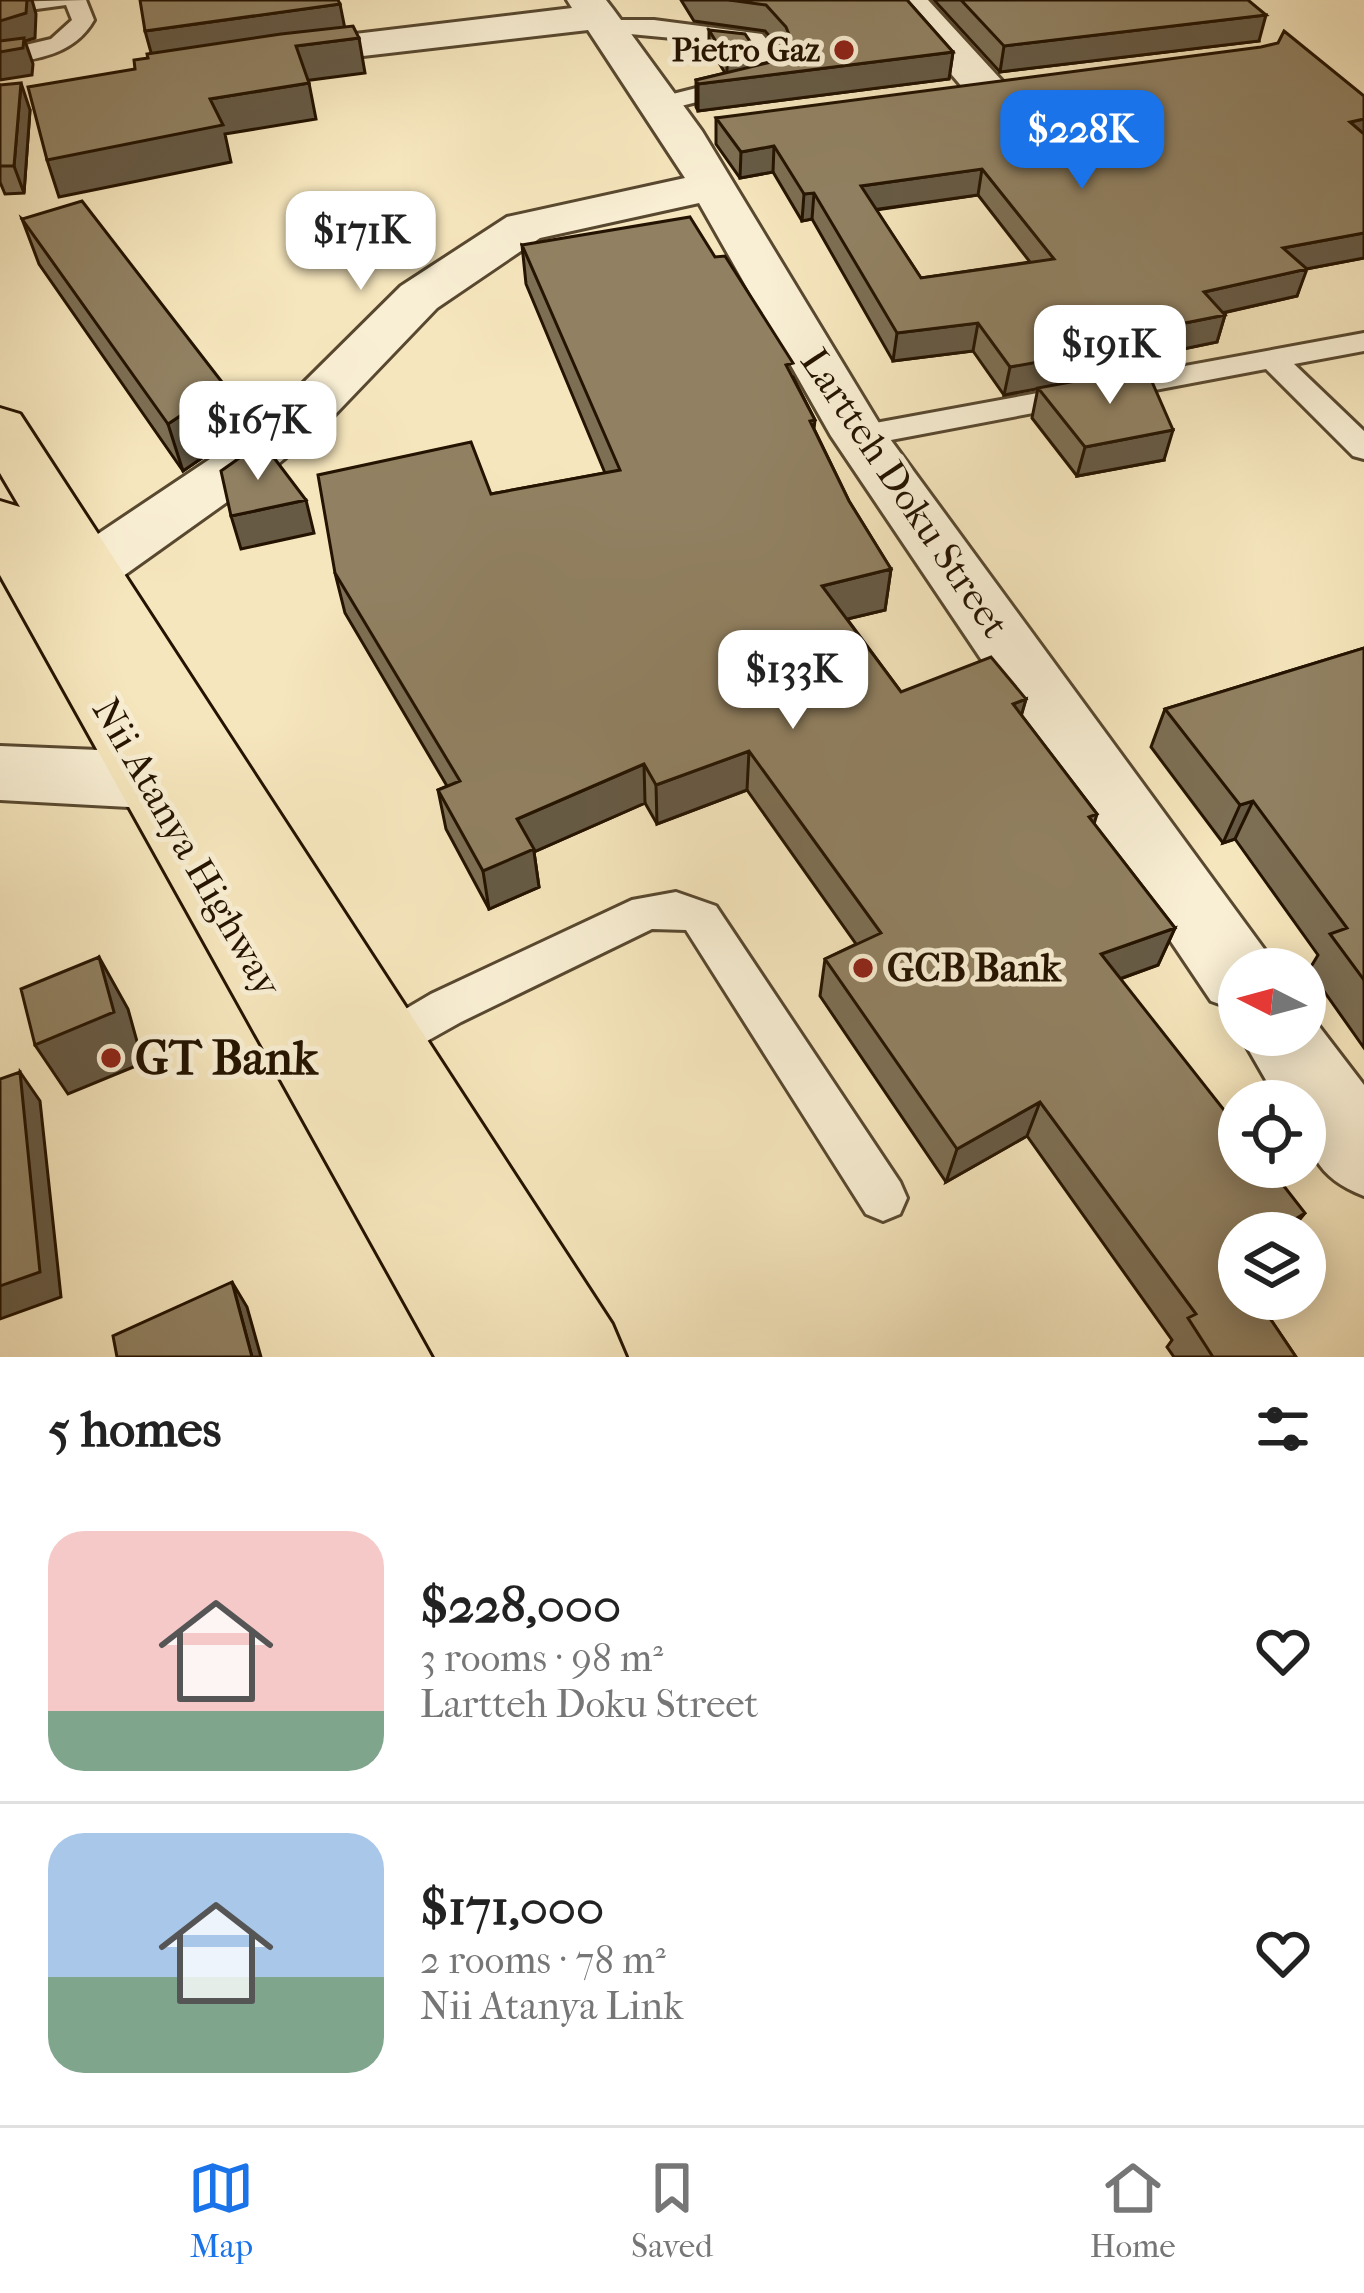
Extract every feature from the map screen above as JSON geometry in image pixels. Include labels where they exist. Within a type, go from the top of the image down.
[{"type":"main road","points":[[0,426],[29,559],[386,1044],[579,1357]]},
{"type":"main road","name":"Nii Atanya Highway","points":[[29,559],[147,780],[486,1357]]},
{"type":"street","points":[[907,0],[991,94]]},
{"type":"street","points":[[220,62],[279,35],[597,14]]},
{"type":"street","name":"Lartteh Doku Street","points":[[597,14],[671,118],[859,436],[1219,948]]},
{"type":"street","points":[[946,99],[1034,87]]},
{"type":"street","points":[[0,97],[44,90]]},
{"type":"street","points":[[671,118],[747,123]]},
{"type":"street","points":[[29,559],[242,464],[303,415],[419,297],[524,227],[712,186]]},
{"type":"street","points":[[0,773],[147,780]]},
{"type":"street","points":[[1295,1056],[1364,1155]]},
{"type":"lane","points":[[0,8],[62,0]]},
{"type":"lane","points":[[0,58],[51,47],[75,34],[83,20],[75,0]]},
{"type":"lane","points":[[597,14],[754,39],[770,56],[777,75],[671,118]]},
{"type":"lane","points":[[859,436],[1364,342]]},
{"type":"lane","points":[[1273,360],[1364,449]]},
{"type":"lane","points":[[386,1044],[446,1008],[646,912],[676,909],[700,918],[883,1198]]},
{"type":"building","points":[[0,0],[27,0],[26,13],[0,21]]},
{"type":"building","points":[[140,0],[338,0],[340,4],[145,31]]},
{"type":"building","points":[[729,0],[907,0],[953,52],[698,84],[696,80],[788,58],[794,47],[786,27],[766,5]]},
{"type":"building","points":[[961,0],[1248,0],[1266,15],[1004,46]]},
{"type":"building","points":[[353,26],[359,38],[296,46],[309,83],[210,99],[223,125],[47,160],[28,87],[135,69],[134,60],[148,58],[147,54]]},
{"type":"building","points":[[709,30],[745,34],[757,52],[727,60]]},
{"type":"building","points":[[1284,31],[1364,96],[1364,119],[1350,122],[1364,134],[1364,233],[1283,248],[1307,269],[1204,292],[1225,315],[1180,324],[1184,329],[1132,340],[1134,345],[1010,367],[978,323],[897,333],[814,193],[804,194],[774,146],[741,152],[716,118],[1261,47],[1278,43]],"holes":[[[982,169],[1054,259],[921,278],[861,186]]]},
{"type":"building","points":[[24,38],[23,48],[0,52],[0,41]]},
{"type":"building","points":[[21,83],[14,166],[0,166],[0,85]]},
{"type":"building","points":[[82,201],[225,386],[168,424],[22,219]]},
{"type":"building","points":[[690,217],[715,257],[725,256],[793,363],[786,365],[815,420],[810,421],[849,501],[891,569],[822,586],[901,692],[991,657],[1026,699],[1013,704],[1097,814],[1089,817],[1175,928],[1101,954],[1218,1102],[1218,1188],[1285,1188],[1304,1212],[1218,1212],[1218,1320],[1271,1320],[1296,1357],[1213,1357],[1188,1318],[1196,1314],[1040,1102],[957,1149],[825,959],[881,933],[749,751],[656,785],[644,764],[517,819],[534,849],[483,871],[438,790],[460,781],[335,573],[318,475],[471,442],[491,494],[620,470],[522,245]]},
{"type":"building","points":[[1146,368],[1173,430],[1085,447],[1038,388]]},
{"type":"building","points":[[262,442],[306,500],[231,516],[221,471]]},
{"type":"building","points":[[1364,648],[1364,980],[1330,934],[1347,928],[1253,801],[1240,805],[1165,709]]},
{"type":"building","points":[[99,957],[114,1012],[35,1045],[21,989]]},
{"type":"building","points":[[20,1072],[40,1272],[0,1286],[0,1079]]},
{"type":"building","points":[[232,1282],[252,1357],[117,1357],[113,1336]]},
{"type":"place","name":"Pietro Gaz","points":[[844,50]]},
{"type":"place","name":"GCB Bank","points":[[863,968]]},
{"type":"place","name":"GT Bank","points":[[111,1058]]}]
